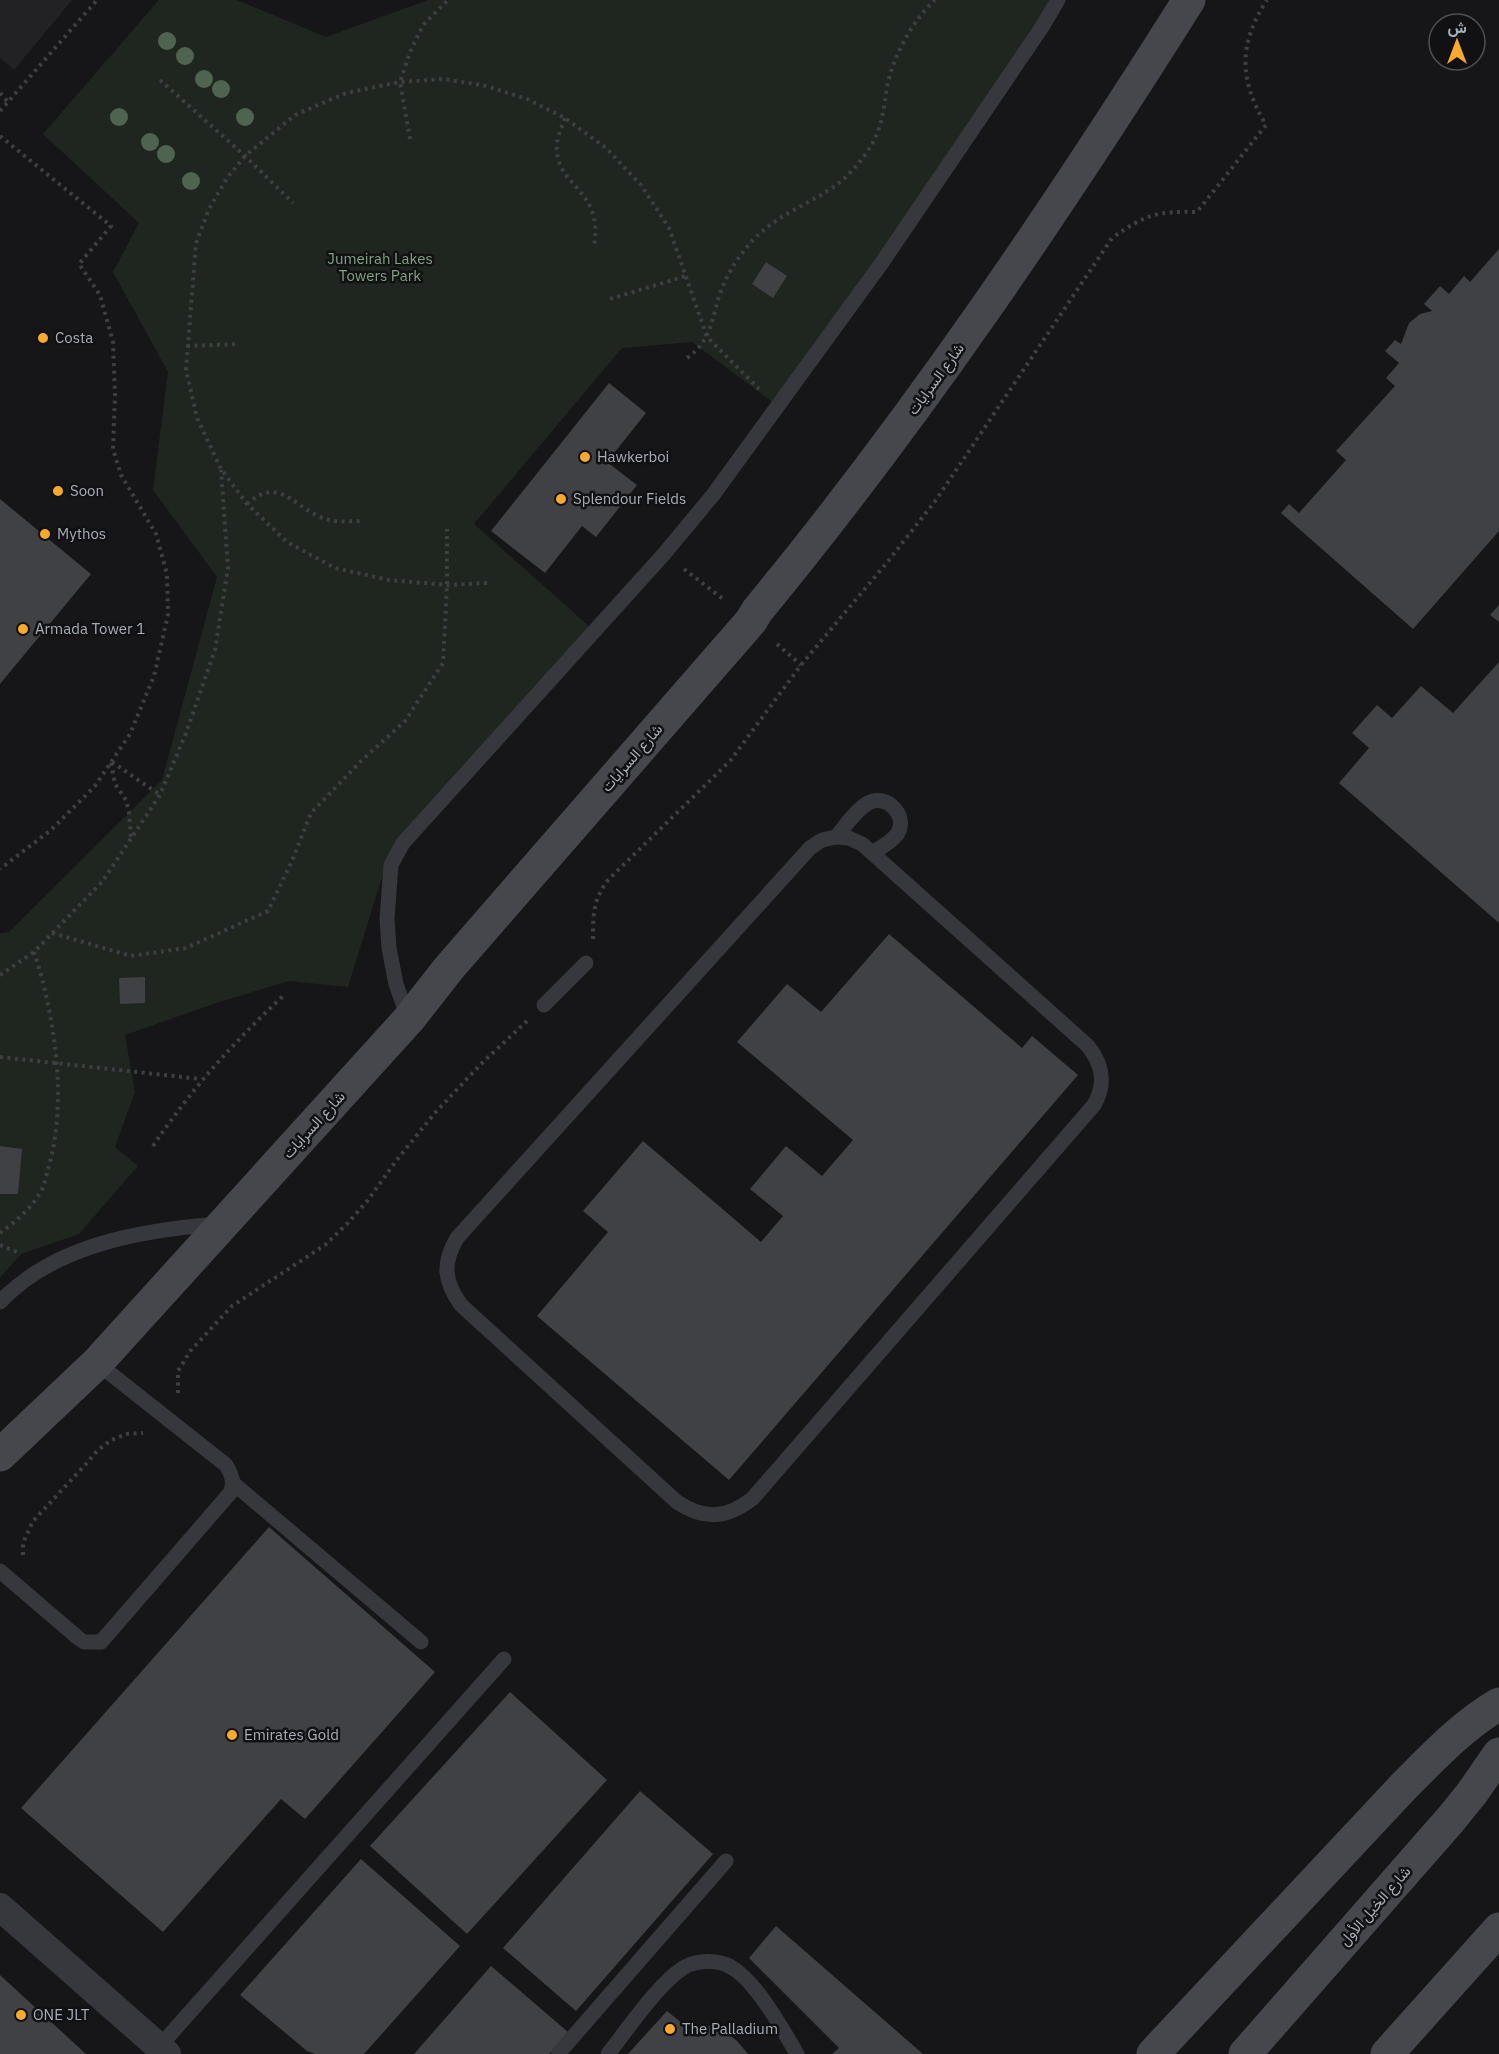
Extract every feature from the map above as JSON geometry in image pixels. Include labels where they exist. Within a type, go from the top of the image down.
[{"type":"main road","name":"شارع السرايات","points":[[0,1455],[97,1363],[225,1224],[409,1019],[449,968],[751,621],[945,369],[1047,220],[1189,0]]},
{"type":"main road","points":[[1154,2054],[1405,1785],[1444,1747],[1485,1712],[1499,1704]]},
{"type":"main road","name":"شارع الخيل الأول","points":[[1245,2054],[1451,1819],[1499,1754]]},
{"type":"main road","points":[[1387,2054],[1499,1929]]},
{"type":"street","points":[[0,1907],[163,2051]]},
{"type":"lane","points":[[409,1019],[396,984],[389,948],[387,919],[391,865],[403,843],[664,554],[713,495],[881,264],[1058,0]]},
{"type":"lane","points":[[836,837],[861,808],[870,802],[880,801],[890,804],[898,812],[901,823],[898,833],[872,853]]},
{"type":"lane","points":[[836,837],[849,838],[862,844],[1088,1046],[1096,1056],[1101,1068],[1100,1094],[1086,1114],[753,1498],[730,1513],[702,1514],[677,1502],[461,1305],[447,1280],[446,1265],[449,1251],[457,1238],[810,848],[822,840],[836,837]]},
{"type":"lane","points":[[544,1005],[586,963]]},
{"type":"lane","points":[[0,1302],[15,1286],[53,1261],[137,1234],[181,1227],[225,1224]]},
{"type":"lane","points":[[4,1575],[84,1642],[101,1641],[231,1492],[233,1483],[226,1465],[97,1363]]},
{"type":"lane","points":[[233,1483],[421,1641]]},
{"type":"lane","points":[[163,2051],[504,1659]]},
{"type":"lane","points":[[558,2054],[726,1861]]},
{"type":"lane","points":[[608,2054],[667,1982],[684,1967],[708,1961],[731,1966],[748,1982],[776,2018],[797,2054]]},
{"type":"path","points":[[0,111],[97,0]]},
{"type":"path","points":[[410,140],[400,82],[410,52],[423,25],[448,0]]},
{"type":"path","points":[[687,358],[698,350],[707,337],[731,268],[753,240],[780,217],[833,188],[855,168],[873,143],[883,115],[888,85],[897,56],[911,30],[935,0]]},
{"type":"path","points":[[586,963],[592,948],[595,903],[600,890],[730,761],[801,665],[889,560],[936,500],[1112,238],[1137,220],[1167,211],[1197,212],[1266,125],[1254,105],[1247,83],[1245,60],[1248,37],[1267,0]]},
{"type":"path","points":[[487,584],[447,585],[389,580],[335,568],[287,542],[247,504],[221,469],[197,418],[186,370],[196,243],[208,209],[227,178],[245,156],[295,115],[346,93],[400,82],[444,79],[486,86],[527,99],[565,118],[606,148],[641,185],[669,228],[707,337],[766,396]]},
{"type":"path","points":[[160,80],[294,203]]},
{"type":"path","points":[[0,93],[8,102]]},
{"type":"path","points":[[565,118],[557,141],[556,152],[560,164],[589,203],[595,217],[594,247]]},
{"type":"path","points":[[0,136],[111,226],[79,264],[100,295],[113,342],[116,395],[113,449],[121,475],[156,534],[166,574],[168,615],[154,676],[130,734],[95,786],[51,830],[0,869]]},
{"type":"path","points":[[610,299],[686,276]]},
{"type":"path","points":[[187,346],[239,344]]},
{"type":"path","points":[[0,975],[34,952],[102,882],[160,795],[186,734],[215,650],[228,568],[221,469]]},
{"type":"path","points":[[247,504],[256,496],[274,492],[283,494],[319,517],[331,521],[360,522]]},
{"type":"path","points":[[52,933],[130,956],[186,948],[268,910],[292,861],[311,813],[360,762],[405,721],[443,663],[447,529]]},
{"type":"path","points":[[111,762],[160,795]]},
{"type":"path","points":[[111,762],[115,784],[126,800],[130,838]]},
{"type":"path","points":[[0,1233],[18,1219],[42,1190],[54,1149],[58,1121],[56,1064],[50,1010],[34,952]]},
{"type":"path","points":[[153,1146],[201,1079],[240,1036],[283,996]]},
{"type":"path","points":[[4,1575],[24,1567],[23,1543],[33,1521],[97,1451],[111,1440],[127,1434],[144,1433],[178,1396],[178,1371],[191,1350],[232,1306],[325,1245],[347,1224],[434,1114],[481,1064],[544,1005]]},
{"type":"path","points":[[0,1057],[201,1079]]},
{"type":"path","points":[[0,1245],[21,1254]]},
{"type":"shaded area","points":[[0,0],[72,0],[14,70],[0,58]]},
{"type":"green space","name":"Jumeirah Lakes Towers Park","points":[[159,0],[237,0],[326,37],[428,0],[1063,0],[775,404],[692,342],[622,348],[474,524],[598,634],[382,877],[348,987],[289,981],[219,1002],[125,1035],[135,1092],[115,1147],[138,1166],[79,1234],[21,1254],[0,1278],[0,933],[9,932],[162,780],[217,577],[153,490],[168,372],[113,272],[139,223],[43,134]]},
{"type":"building","points":[[1499,249],[1499,531],[1413,629],[1281,513],[1289,504],[1299,513],[1346,460],[1336,451],[1395,386],[1386,378],[1399,363],[1385,351],[1395,340],[1401,344],[1409,323],[1420,314],[1432,311],[1424,304],[1440,286],[1449,294],[1464,276],[1470,282]]},
{"type":"building","points":[[766,262],[787,276],[773,298],[752,284]]},
{"type":"building","points":[[609,383],[646,413],[607,462],[637,485],[596,537],[582,526],[545,573],[491,531]]},
{"type":"building","name":"Armada Tower 1","points":[[0,499],[91,574],[0,684]]},
{"type":"building","points":[[1499,605],[1499,622],[1490,615]]},
{"type":"building","points":[[1499,662],[1499,923],[1339,783],[1369,748],[1352,733],[1377,705],[1392,718],[1421,686],[1453,713]]},
{"type":"building","points":[[889,934],[1022,1048],[1032,1036],[1078,1075],[729,1480],[537,1316],[608,1232],[583,1211],[643,1141],[761,1242],[783,1216],[750,1189],[786,1146],[822,1176],[853,1140],[737,1042],[787,984],[821,1012]]},
{"type":"building","points":[[145,977],[145,1003],[120,1004],[119,978]]},
{"type":"building","points":[[0,1146],[22,1149],[18,1194],[0,1194]]},
{"type":"building","name":"Emirates Gold","points":[[269,1527],[435,1672],[305,1819],[281,1799],[163,1932],[21,1808]]},
{"type":"building","points":[[510,1692],[607,1780],[467,1934],[370,1846]]},
{"type":"building","points":[[640,1791],[713,1854],[576,2011],[503,1948]]},
{"type":"building","points":[[361,1859],[460,1946],[364,2054],[315,2054],[307,2051],[240,1995]]},
{"type":"building","points":[[776,1926],[923,2054],[832,2054],[839,2048],[749,1958]]},
{"type":"building","points":[[491,1966],[568,2032],[549,2054],[414,2054]]},
{"type":"building","name":"ONE JLT","points":[[0,1975],[86,2054],[0,2054]]},
{"type":"building","name":"The Palladium","points":[[667,2011],[699,2037],[713,2022],[737,2041],[748,2054],[628,2054]]},
{"type":"place","name":"Costa","points":[[43,338]]},
{"type":"place","name":"Hawkerboi","points":[[585,457]]},
{"type":"place","name":"Soon","points":[[58,491]]},
{"type":"place","name":"Splendour Fields","points":[[561,499]]},
{"type":"place","name":"Mythos","points":[[45,534]]},
{"type":"place","name":"Armada Tower 1","points":[[23,629]]},
{"type":"place","name":"Emirates Gold","points":[[232,1735]]},
{"type":"place","name":"ONE JLT","points":[[21,2015]]},
{"type":"place","name":"The Palladium","points":[[670,2029]]}]
